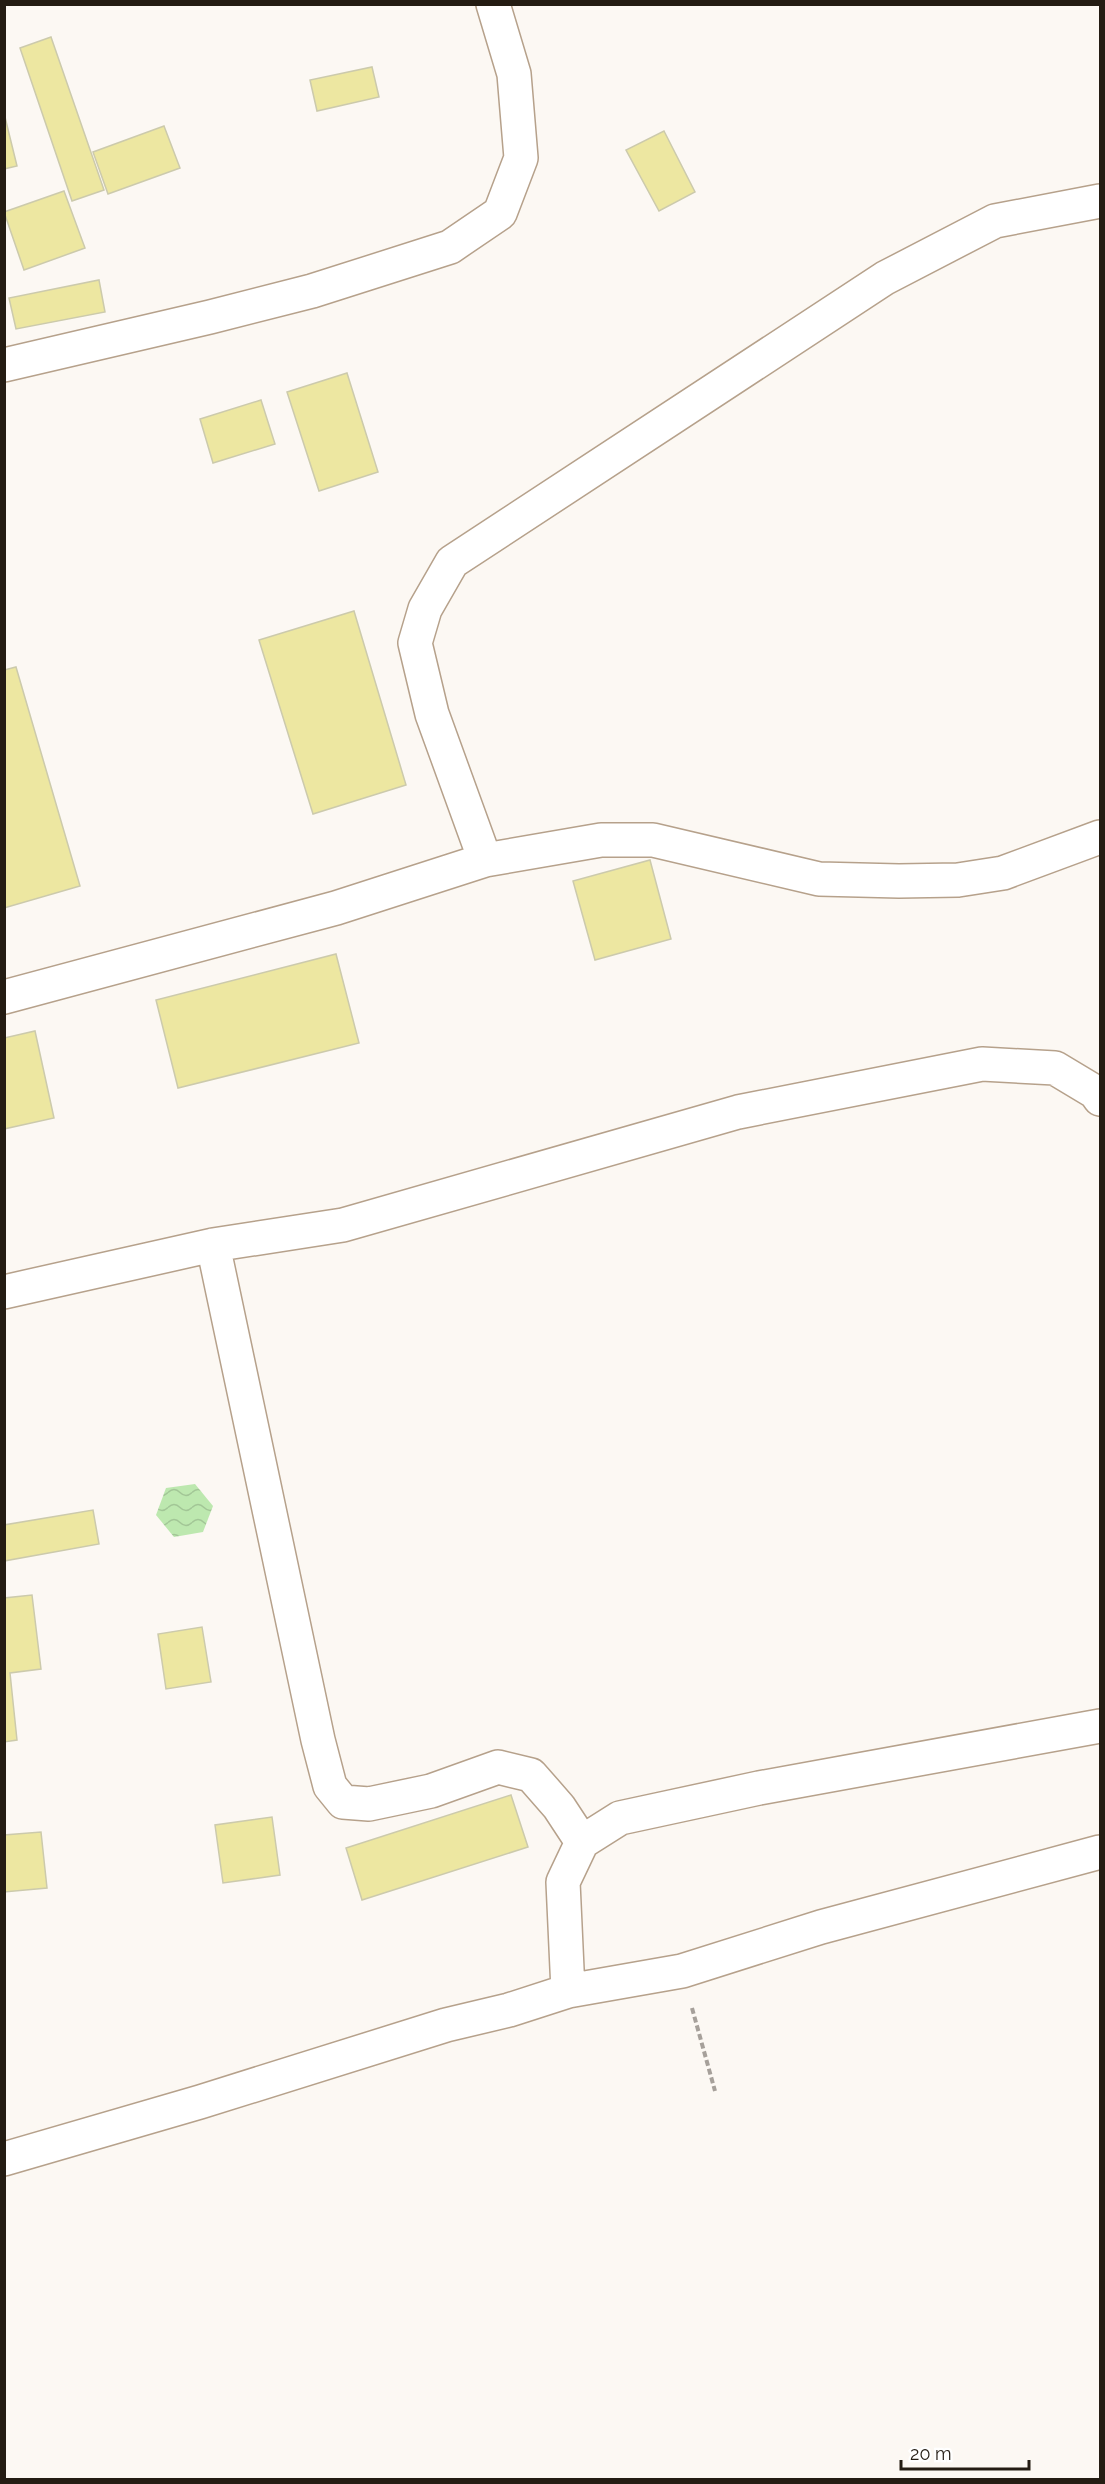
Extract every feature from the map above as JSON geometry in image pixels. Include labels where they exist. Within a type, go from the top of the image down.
[{"type":"street","points":[[4,365],[312,291],[450,247],[500,213],[521,158],[514,74],[493,4]]},
{"type":"street","points":[[485,860],[432,714],[415,643],[425,609],[452,562],[885,278],[995,221],[1101,201]]},
{"type":"street","points":[[4,997],[336,908],[485,860],[601,840],[653,840],[819,879],[958,880],[1003,873],[1101,837]]},
{"type":"street","points":[[4,1292],[213,1245],[343,1226],[738,1112],[982,1064],[1055,1068],[1095,1092],[1101,1099]]},
{"type":"street","points":[[213,1245],[318,1740],[330,1786],[343,1802],[369,1804],[431,1791],[498,1767],[531,1775],[559,1807],[582,1842]]},
{"type":"street","points":[[568,1992],[563,1882],[582,1842],[620,1818],[759,1788],[1101,1726]]},
{"type":"street","points":[[4,2159],[200,2102],[446,2025],[509,2010],[568,1992],[682,1971],[821,1927],[1101,1852]]},
{"type":"path","points":[[682,1971],[715,2091]]},
{"type":"water","points":[[195,1484],[213,1506],[203,1532],[174,1537],[156,1515],[166,1488]]},
{"type":"building","points":[[51,37],[104,190],[72,201],[20,48]]},
{"type":"building","points":[[372,67],[379,97],[317,111],[310,80]]},
{"type":"building","points":[[4,113],[17,166],[4,169]]},
{"type":"building","points":[[164,126],[180,168],[108,194],[93,152]]},
{"type":"building","points":[[664,131],[695,192],[659,211],[626,150]]},
{"type":"building","points":[[64,191],[85,248],[24,270],[4,212]]},
{"type":"building","points":[[99,280],[105,312],[16,329],[9,298]]},
{"type":"building","points":[[347,373],[378,472],[319,491],[287,392]]},
{"type":"building","points":[[261,400],[275,444],[213,463],[200,419]]},
{"type":"building","points":[[354,611],[406,785],[313,814],[259,640]]},
{"type":"building","points":[[16,667],[80,886],[4,908],[4,670]]},
{"type":"building","points":[[650,860],[671,939],[595,960],[573,881]]},
{"type":"building","points":[[336,954],[359,1043],[178,1088],[156,1000]]},
{"type":"building","points":[[35,1031],[54,1118],[4,1129],[4,1038]]},
{"type":"building","points":[[93,1510],[99,1544],[4,1561],[4,1525]]},
{"type":"building","points":[[32,1595],[41,1669],[10,1673],[17,1740],[4,1742],[4,1598]]},
{"type":"building","points":[[202,1627],[211,1682],[166,1689],[158,1634]]},
{"type":"building","points":[[511,1795],[528,1847],[362,1900],[346,1848]]},
{"type":"building","points":[[272,1817],[280,1875],[223,1883],[215,1825]]},
{"type":"building","points":[[41,1832],[47,1888],[4,1892],[4,1835]]}]
